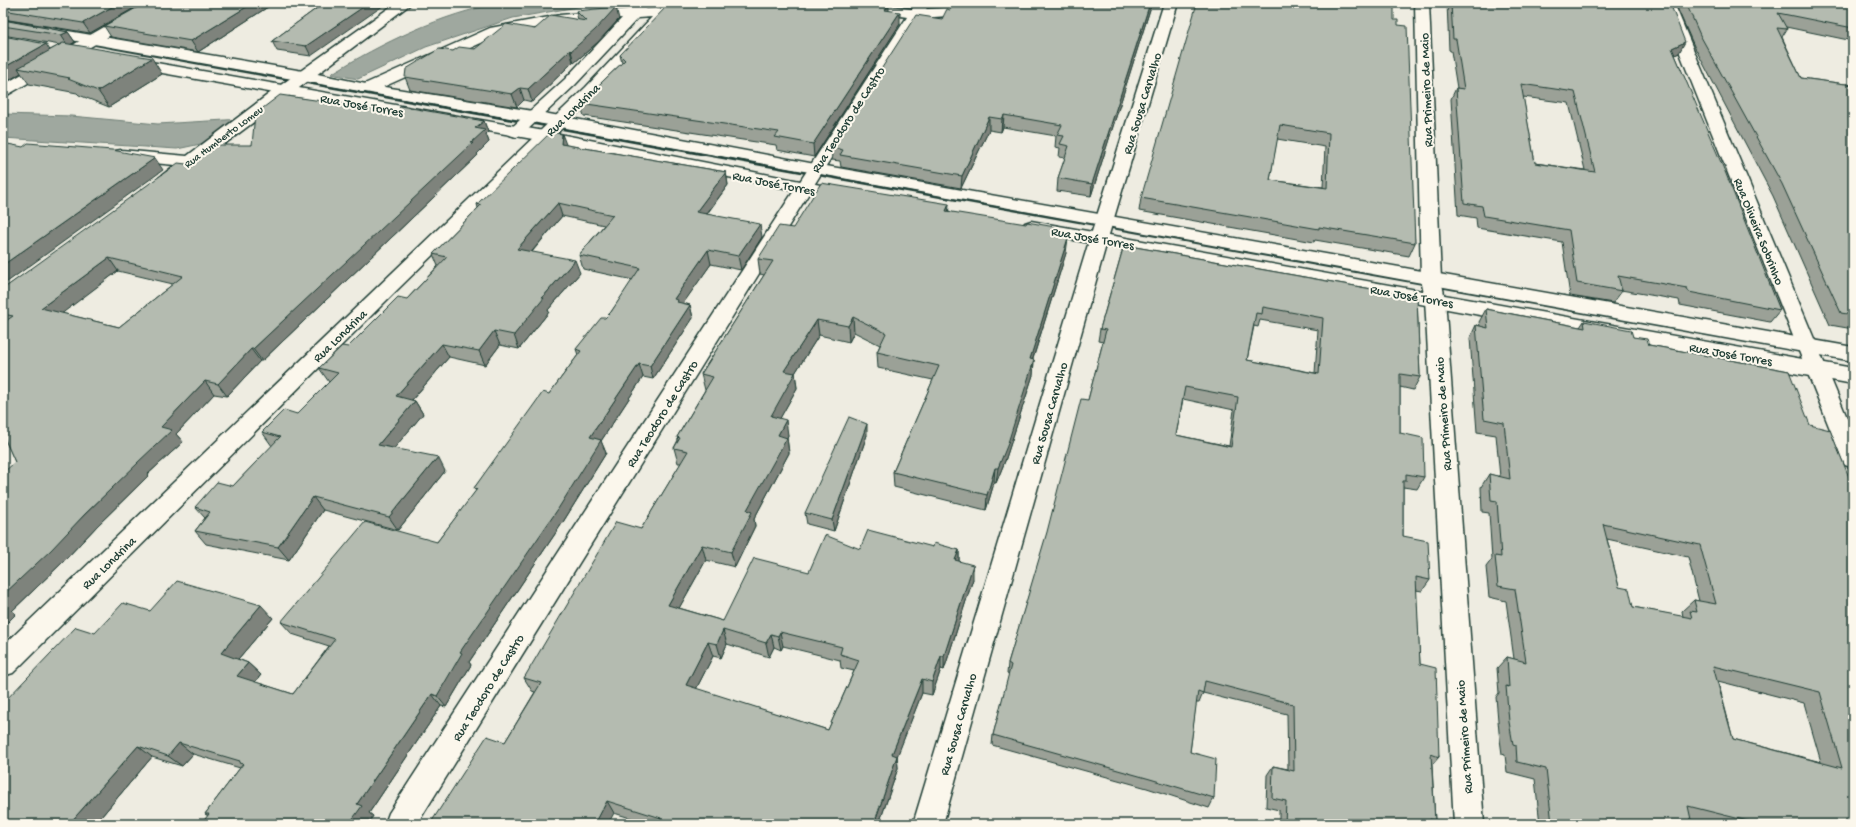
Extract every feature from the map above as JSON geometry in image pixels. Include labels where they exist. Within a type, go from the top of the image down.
[{"type":"street","points":[[92,48],[156,3]]},
{"type":"street","name":"Rua Humberto Lomeu","points":[[154,188],[284,90],[405,3]]},
{"type":"street","name":"Rua Sousa Carvalho","points":[[928,824],[1102,229],[1171,3]]},
{"type":"street","name":"Rua Primeiro de Maio","points":[[1422,3],[1433,289],[1469,824]]},
{"type":"street","name":"Rua Oliveira Sobrinho","points":[[1667,3],[1853,459]]},
{"type":"street","points":[[848,5],[990,9]]},
{"type":"street","points":[[366,89],[452,49],[495,31],[560,18],[638,8],[668,8],[688,11]]},
{"type":"street","name":"Rua Londrina","points":[[516,132],[570,82],[638,8]]},
{"type":"street","name":"Rua Londrina","points":[[3,664],[592,90],[668,8]]},
{"type":"street","name":"Rua Teodoro de Castro","points":[[400,824],[815,169],[919,8]]},
{"type":"street","name":"Rua José Torres","points":[[3,24],[92,48],[303,76],[366,89],[533,116],[815,169],[1102,229],[1433,289],[1853,376]]},
{"type":"street","name":"Rua José Torres","points":[[3,40],[69,53],[92,48]]},
{"type":"street","points":[[3,91],[69,53]]},
{"type":"street","name":"Rua José Torres","points":[[115,60],[544,136],[803,188],[865,198]]},
{"type":"street","points":[[105,153],[191,160]]},
{"type":"street","name":"Rua José Torres","points":[[1013,224],[1102,229]]},
{"type":"street","name":"Rua José Torres","points":[[1433,289],[1853,354]]},
{"type":"shaded area","points":[[501,3],[601,3],[513,18],[426,47],[358,79],[331,74],[371,51],[434,22],[456,14]]},
{"type":"shaded area","points":[[3,114],[71,116],[158,124],[242,119],[210,142],[177,149],[3,138]]},
{"type":"building","points":[[3,3],[119,3],[83,23],[3,10]]},
{"type":"building","points":[[145,3],[253,3],[191,41],[104,26]]},
{"type":"building","points":[[324,3],[369,3],[306,46],[272,41]]},
{"type":"building","points":[[720,3],[878,3],[889,4],[885,10],[900,12],[813,144],[775,137],[779,132],[580,103],[625,60],[620,55],[666,7]]},
{"type":"building","points":[[1007,3],[1150,3],[1092,184],[1058,178],[1069,146],[1060,144],[1064,136],[1057,135],[1062,125],[1004,115],[1002,119],[989,117],[962,176],[840,155],[843,150],[831,147],[916,15],[942,19],[947,9],[950,10],[952,6]]},
{"type":"building","points":[[1197,3],[1394,3],[1394,20],[1398,20],[1398,25],[1407,26],[1415,243],[1319,227],[1319,229],[1141,198]],"holes":[[[1280,125],[1329,133],[1327,188],[1270,180]]]},
{"type":"building","points":[[1451,3],[1670,3],[1685,42],[1672,48],[1726,174],[1780,310],[1689,292],[1687,288],[1618,276],[1622,291],[1577,283],[1569,230],[1484,216],[1482,206],[1464,203],[1456,88],[1464,89],[1456,39],[1453,39]],"holes":[[[1521,84],[1575,92],[1595,172],[1535,163]]]},
{"type":"building","points":[[1686,3],[1853,3],[1853,28],[1778,13],[1787,29],[1777,28],[1801,78],[1853,85],[1853,315],[1841,313],[1782,184],[1700,35]]},
{"type":"building","points":[[616,7],[595,30],[571,51],[570,50],[528,89],[520,88],[512,94],[405,77],[406,69],[439,49],[453,51],[459,47],[475,49],[506,24],[535,29],[551,15],[586,21],[576,11]]},
{"type":"building","points":[[3,20],[68,32],[61,35],[3,26]]},
{"type":"building","points":[[3,36],[46,44],[3,68]]},
{"type":"building","points":[[63,43],[152,58],[98,91],[68,79],[70,78],[18,68]]},
{"type":"building","points":[[280,95],[399,112],[400,106],[484,121],[475,128],[485,130],[471,143],[473,143],[253,349],[251,349],[218,384],[205,381],[161,427],[172,430],[85,514],[51,550],[3,595],[3,473],[15,462],[3,435],[3,323],[13,316],[3,314],[3,289],[178,163],[186,164],[213,145],[252,145],[255,114]],"holes":[[[109,258],[183,276],[119,327],[41,308]]]},
{"type":"building","points":[[551,132],[562,134],[561,144],[726,172],[696,212],[760,224],[738,256],[708,250],[674,299],[678,300],[677,302],[690,305],[650,366],[639,364],[590,437],[601,440],[558,509],[460,652],[462,653],[437,696],[432,694],[357,804],[362,806],[349,824],[201,824],[209,814],[205,814],[243,764],[239,763],[240,761],[179,743],[168,756],[138,746],[69,824],[3,824],[3,703],[76,627],[95,633],[123,603],[150,611],[177,581],[261,605],[221,653],[248,663],[237,676],[293,694],[335,639],[281,622],[365,522],[437,542],[477,489],[474,488],[543,392],[549,394],[581,351],[576,349],[601,318],[605,318],[611,312],[640,268],[579,255],[613,215],[558,203],[517,249],[575,260],[542,298],[544,298],[514,335],[494,331],[479,351],[442,344],[396,396],[415,401],[378,445],[438,457],[389,517],[313,497],[278,547],[195,531],[210,512],[195,507],[217,482],[233,486],[280,437],[262,432],[284,410],[297,414],[338,373],[319,368],[342,346],[348,347],[398,297],[407,299],[447,257],[433,254],[481,205],[477,204]]},
{"type":"building","points":[[3,143],[23,147],[28,143],[112,150],[155,158],[3,265]]},
{"type":"building","points":[[821,183],[949,204],[946,211],[1026,224],[1027,222],[1055,227],[1068,238],[1030,359],[1034,360],[1007,446],[998,468],[995,468],[987,495],[893,472],[939,366],[877,352],[886,333],[853,317],[848,326],[817,320],[784,371],[795,373],[771,416],[786,420],[778,435],[787,438],[747,510],[752,512],[731,552],[702,545],[668,605],[723,621],[754,558],[809,572],[825,535],[860,549],[868,530],[933,547],[934,543],[959,550],[955,560],[973,565],[944,656],[941,656],[932,682],[922,679],[892,754],[897,756],[874,824],[658,824],[661,818],[607,801],[595,824],[430,824],[487,736],[505,742],[541,683],[524,678],[616,522],[641,529],[688,451],[674,448],[680,438],[677,437],[713,377],[701,374],[773,261],[758,259],[779,226],[793,228]],"holes":[[[723,630],[766,643],[771,634],[778,636],[780,632],[842,647],[840,654],[859,660],[828,730],[686,685],[708,642],[717,644]]]},
{"type":"building","points":[[1124,245],[1417,297],[1420,377],[1400,374],[1400,433],[1423,438],[1424,477],[1406,474],[1406,481],[1403,481],[1403,536],[1428,541],[1430,580],[1416,577],[1420,664],[1436,668],[1439,757],[1431,754],[1435,821],[1430,819],[1430,824],[1285,824],[1286,801],[1272,798],[1273,766],[1294,771],[1293,704],[1205,681],[1203,693],[1198,691],[1190,752],[1216,759],[1214,798],[993,735],[1011,665],[1008,663],[1047,532],[1081,399],[1088,400],[1106,330],[1100,329]],"holes":[[[1263,307],[1323,318],[1319,374],[1247,360],[1256,313],[1262,314]],[[1185,387],[1238,397],[1231,447],[1176,435]]]},
{"type":"building","points":[[1486,309],[1585,328],[1584,321],[1631,330],[1633,337],[1647,339],[1649,345],[1789,371],[1810,425],[1830,430],[1853,487],[1853,824],[1760,824],[1688,806],[1692,824],[1552,824],[1546,769],[1517,762],[1516,745],[1513,744],[1509,722],[1506,686],[1509,687],[1507,657],[1526,662],[1515,589],[1498,586],[1495,556],[1501,557],[1497,501],[1491,500],[1489,474],[1510,479],[1504,423],[1484,419],[1476,325],[1488,328]],"holes":[[[1603,524],[1700,545],[1716,604],[1694,600],[1697,612],[1690,611],[1692,618],[1633,607],[1629,589],[1619,587]],[[1713,666],[1820,692],[1842,768],[1733,739]]]},
{"type":"building","points":[[849,417],[867,424],[832,520],[805,513]]}]
